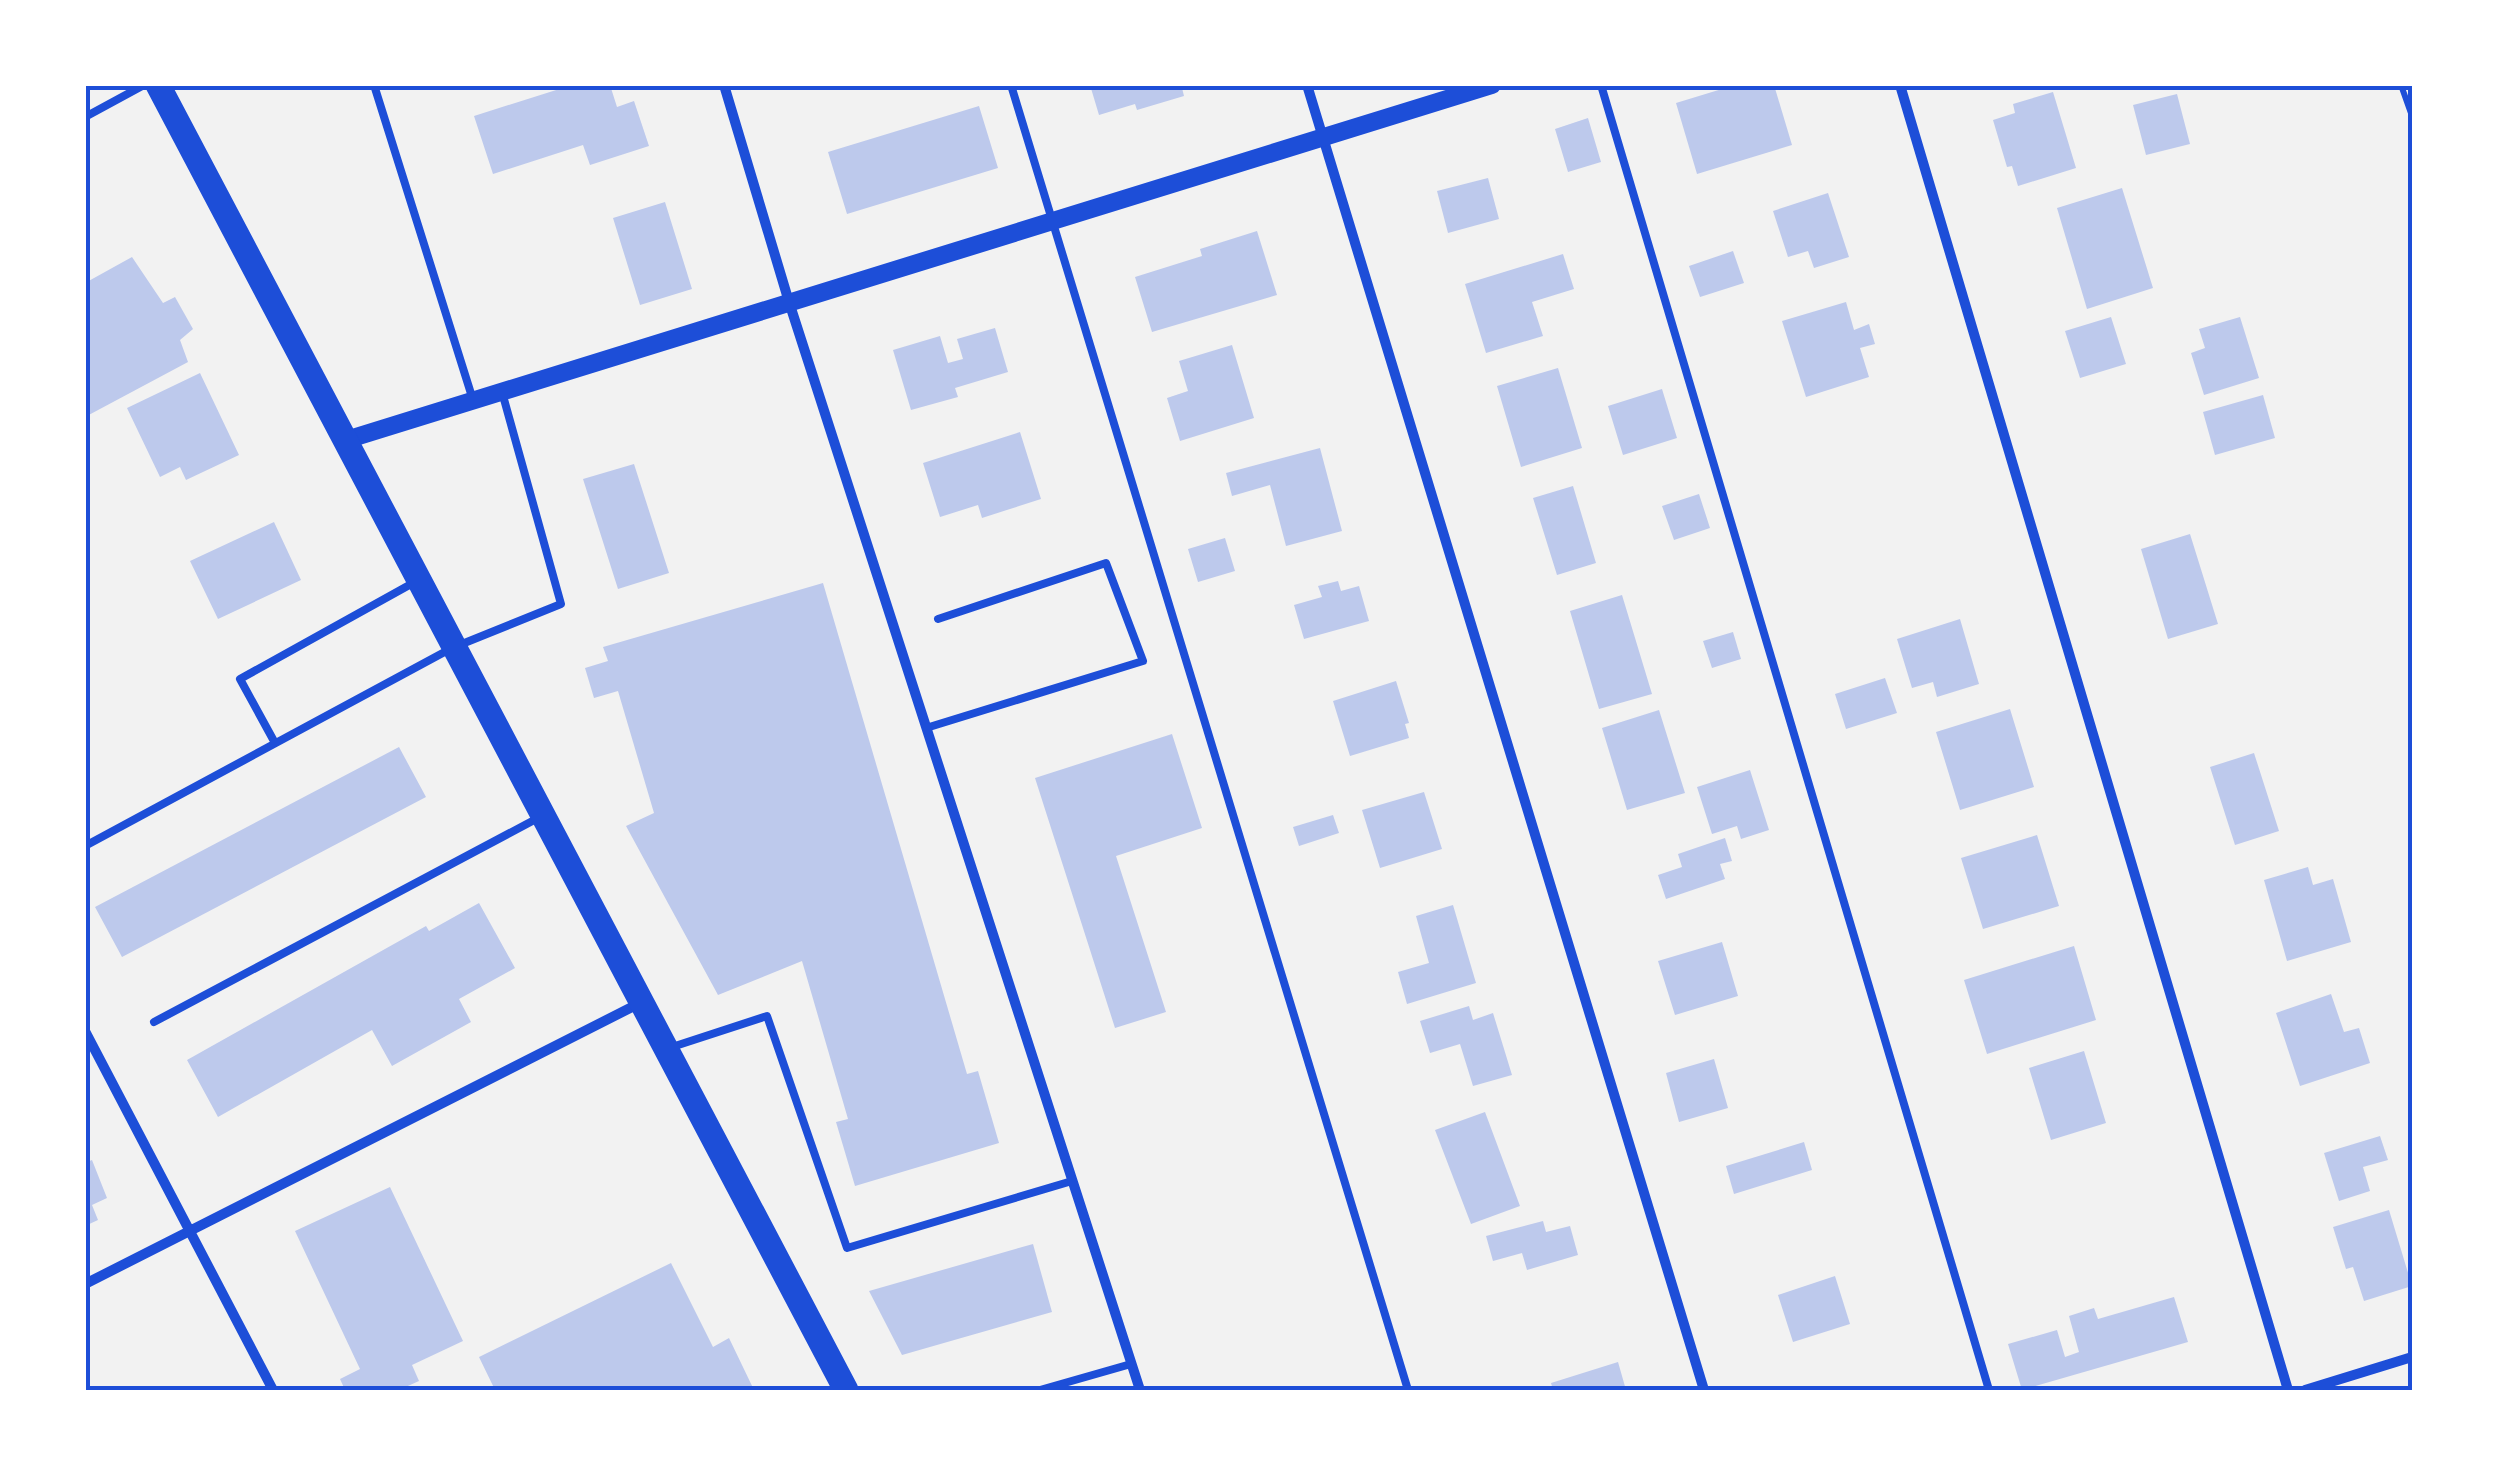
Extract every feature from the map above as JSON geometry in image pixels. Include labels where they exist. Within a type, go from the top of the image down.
[{"type":"main road","points":[[158,85],[846,1390]]},
{"type":"street","points":[[724,85],[789,302],[1140,1390]]},
{"type":"street","points":[[1307,85],[1704,1390]]},
{"type":"street","points":[[346,440],[1492,85]]},
{"type":"street","points":[[1900,85],[2288,1390]]},
{"type":"street","points":[[85,1284],[640,1003]]},
{"type":"street","points":[[85,1031],[273,1390]]},
{"type":"street","points":[[2304,1390],[2412,1357]]},
{"type":"lane","points":[[85,117],[144,85]]},
{"type":"lane","points":[[374,85],[473,400]]},
{"type":"lane","points":[[1011,85],[1408,1390]]},
{"type":"lane","points":[[1601,85],[1989,1390]]},
{"type":"lane","points":[[85,846],[452,648],[561,604],[502,392]]},
{"type":"lane","points":[[926,728],[1143,662],[1106,564],[938,619]]},
{"type":"lane","points":[[275,743],[240,679],[417,580]]},
{"type":"lane","points":[[154,1022],[542,816]]},
{"type":"lane","points":[[665,1049],[768,1016],[847,1248],[1072,1181]]},
{"type":"lane","points":[[1040,1390],[1131,1364]]},
{"type":"path","points":[[2401,85],[2412,116]]},
{"type":"building","points":[[572,85],[610,85],[617,107],[634,101],[649,146],[590,165],[583,145],[493,174],[474,116]]},
{"type":"building","points":[[1090,85],[1188,86],[1182,88],[1184,96],[1137,110],[1135,104],[1099,115]]},
{"type":"building","points":[[1735,85],[1774,85],[1792,145],[1697,174],[1676,103]]},
{"type":"building","points":[[2053,92],[2076,168],[2018,186],[2012,166],[2007,167],[1993,120],[2015,113],[2013,104]]},
{"type":"building","points":[[2177,94],[2190,144],[2146,155],[2133,105]]},
{"type":"building","points":[[979,106],[998,168],[847,214],[828,152]]},
{"type":"building","points":[[1588,118],[1601,162],[1568,172],[1555,129]]},
{"type":"building","points":[[1488,178],[1499,219],[1448,233],[1437,191]]},
{"type":"building","points":[[2122,188],[2153,288],[2087,309],[2057,208]]},
{"type":"building","points":[[1828,193],[1849,257],[1814,268],[1808,251],[1788,257],[1773,211]]},
{"type":"building","points":[[665,202],[692,289],[640,305],[613,218]]},
{"type":"building","points":[[1257,231],[1277,295],[1152,332],[1135,277],[1202,256],[1200,249]]},
{"type":"building","points":[[1733,251],[1744,283],[1700,297],[1689,266]]},
{"type":"building","points":[[1563,254],[1574,289],[1532,302],[1543,336],[1486,353],[1465,284]]},
{"type":"building","points":[[132,257],[163,303],[175,297],[193,329],[180,340],[188,362],[85,417],[85,283]]},
{"type":"building","points":[[1846,302],[1854,330],[1869,324],[1875,344],[1860,348],[1869,377],[1806,397],[1782,321]]},
{"type":"building","points":[[2111,317],[2126,364],[2080,378],[2065,331]]},
{"type":"building","points":[[2240,317],[2259,378],[2204,395],[2191,353],[2205,348],[2199,329]]},
{"type":"building","points":[[995,328],[1008,372],[955,388],[958,397],[911,410],[893,350],[940,336],[948,363],[963,359],[957,339]]},
{"type":"building","points":[[1232,345],[1254,418],[1180,441],[1167,398],[1188,391],[1179,361]]},
{"type":"building","points":[[1558,368],[1582,448],[1521,467],[1497,386]]},
{"type":"building","points":[[200,373],[239,455],[186,480],[180,467],[160,477],[127,408]]},
{"type":"building","points":[[1662,389],[1677,438],[1623,455],[1608,406]]},
{"type":"building","points":[[2263,395],[2275,438],[2215,455],[2203,412]]},
{"type":"building","points":[[1020,432],[1041,499],[982,518],[978,505],[940,517],[923,463]]},
{"type":"building","points":[[1320,448],[1342,531],[1286,546],[1270,485],[1232,496],[1226,473]]},
{"type":"building","points":[[634,464],[669,573],[618,589],[583,479]]},
{"type":"building","points":[[1573,486],[1596,563],[1557,575],[1533,498]]},
{"type":"building","points":[[1699,494],[1710,528],[1674,540],[1662,506]]},
{"type":"building","points":[[274,522],[301,580],[218,619],[190,561]]},
{"type":"building","points":[[2190,534],[2218,624],[2168,639],[2141,549]]},
{"type":"building","points":[[1225,538],[1235,571],[1198,582],[1188,549]]},
{"type":"building","points":[[1338,581],[1341,591],[1359,586],[1369,621],[1304,639],[1294,605],[1322,597],[1318,586]]},
{"type":"building","points":[[823,583],[967,1074],[978,1071],[999,1143],[855,1186],[836,1122],[848,1119],[802,961],[718,995],[626,826],[654,813],[618,691],[594,698],[585,668],[608,661],[603,647]]},
{"type":"building","points":[[1622,595],[1652,694],[1599,709],[1570,611]]},
{"type":"building","points":[[1960,619],[1979,684],[1937,697],[1933,682],[1912,688],[1897,639]]},
{"type":"building","points":[[1733,632],[1741,659],[1712,668],[1703,641]]},
{"type":"building","points":[[1885,678],[1897,713],[1846,729],[1835,694]]},
{"type":"building","points":[[1396,681],[1409,723],[1405,724],[1409,738],[1350,756],[1333,701]]},
{"type":"building","points":[[2010,709],[2034,787],[1960,810],[1936,732]]},
{"type":"building","points":[[1659,710],[1685,793],[1627,810],[1602,728]]},
{"type":"building","points":[[1172,734],[1202,828],[1116,856],[1166,1012],[1115,1028],[1035,778]]},
{"type":"building","points":[[399,747],[426,797],[122,957],[95,907]]},
{"type":"building","points":[[2254,753],[2279,831],[2235,845],[2210,767]]},
{"type":"building","points":[[1750,770],[1769,830],[1741,839],[1737,826],[1712,834],[1697,787]]},
{"type":"building","points":[[1424,792],[1442,849],[1380,868],[1362,810]]},
{"type":"building","points":[[1333,815],[1339,833],[1299,846],[1293,827]]},
{"type":"building","points":[[2037,835],[2059,906],[1983,929],[1961,858]]},
{"type":"building","points":[[1725,838],[1732,861],[1720,864],[1725,879],[1666,899],[1658,875],[1682,867],[1678,854]]},
{"type":"building","points":[[2308,867],[2313,885],[2333,879],[2351,942],[2287,961],[2264,880]]},
{"type":"building","points":[[479,903],[515,968],[459,999],[471,1022],[392,1066],[372,1030],[218,1117],[187,1060],[426,926],[429,931]]},
{"type":"building","points":[[1453,905],[1476,983],[1407,1004],[1398,972],[1429,963],[1416,916]]},
{"type":"building","points":[[1722,942],[1738,996],[1675,1015],[1658,961]]},
{"type":"building","points":[[2074,946],[2096,1020],[1987,1054],[1964,980]]},
{"type":"building","points":[[2331,994],[2344,1032],[2359,1028],[2370,1063],[2300,1086],[2276,1013]]},
{"type":"building","points":[[1469,1006],[1473,1020],[1493,1013],[1512,1075],[1473,1086],[1460,1044],[1430,1053],[1420,1021]]},
{"type":"building","points":[[2084,1051],[2106,1123],[2051,1140],[2029,1068]]},
{"type":"building","points":[[1714,1059],[1728,1108],[1679,1122],[1666,1073]]},
{"type":"building","points":[[1485,1112],[1520,1206],[1471,1224],[1435,1130]]},
{"type":"building","points":[[2380,1136],[2388,1160],[2363,1167],[2370,1191],[2339,1201],[2324,1153]]},
{"type":"building","points":[[1804,1142],[1812,1170],[1734,1194],[1726,1166]]},
{"type":"building","points":[[92,1160],[107,1198],[92,1205],[98,1220],[85,1226],[85,1163]]},
{"type":"building","points":[[390,1187],[463,1341],[412,1365],[419,1381],[399,1390],[345,1390],[340,1379],[360,1369],[295,1231]]},
{"type":"building","points":[[2389,1210],[2412,1286],[2364,1301],[2353,1267],[2346,1269],[2333,1227]]},
{"type":"building","points":[[1543,1221],[1546,1232],[1570,1226],[1578,1255],[1527,1270],[1522,1253],[1493,1261],[1486,1236]]},
{"type":"building","points":[[1033,1244],[1052,1312],[902,1355],[869,1291]]},
{"type":"building","points":[[671,1263],[713,1347],[729,1338],[754,1390],[495,1390],[479,1357]]},
{"type":"building","points":[[1835,1276],[1850,1324],[1793,1342],[1778,1295]]},
{"type":"building","points":[[2174,1297],[2188,1342],[2022,1390],[2008,1344],[2057,1330],[2065,1357],[2079,1352],[2069,1316],[2094,1308],[2098,1319]]},
{"type":"building","points":[[1618,1362],[1626,1390],[1553,1390],[1551,1383]]}]
